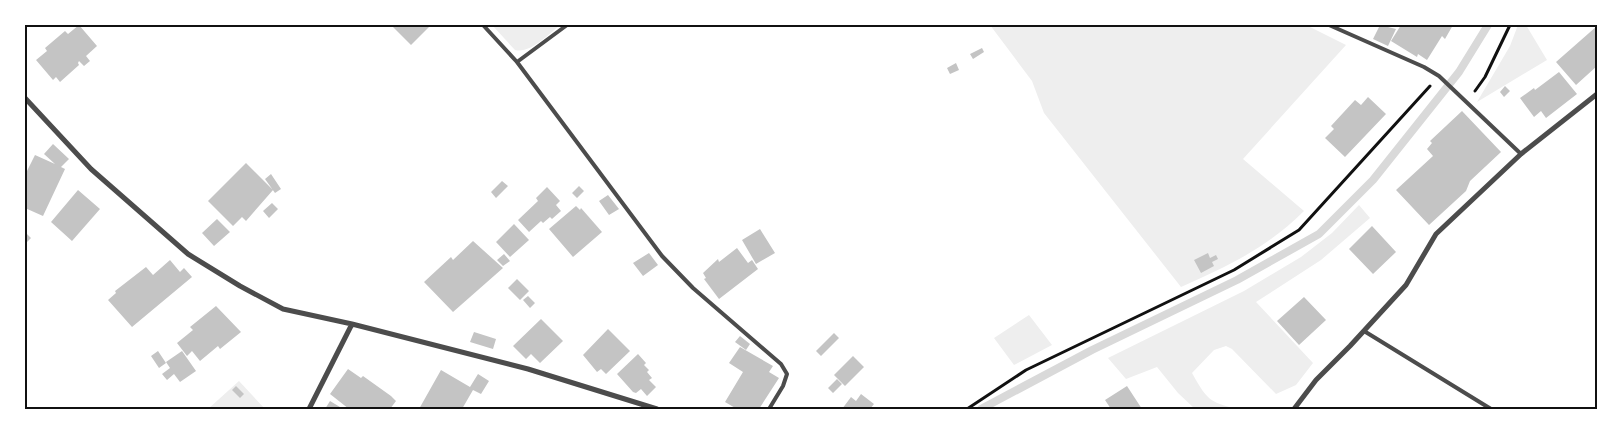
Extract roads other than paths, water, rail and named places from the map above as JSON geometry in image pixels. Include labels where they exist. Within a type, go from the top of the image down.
[{"type":"street","points":[[1294,409],[1316,380],[1406,285],[1436,234],[1521,154],[1597,94]]},
{"type":"street","points":[[25,98],[92,168],[188,254],[240,286],[283,309],[352,324],[528,369],[657,409]]},
{"type":"street","points":[[309,409],[352,324]]},
{"type":"lane","points":[[483,25],[517,62],[662,256],[693,288],[781,364],[788,374],[783,386],[768,409]]},
{"type":"lane","points":[[517,62],[567,25]]},
{"type":"lane","points":[[1329,25],[1424,67],[1439,76],[1521,154]]},
{"type":"lane","points":[[1364,331],[1491,409]]},
{"type":"waterway","points":[[981,409],[1092,350],[1237,280],[1319,234],[1373,180],[1459,72],[1488,25]]}]
